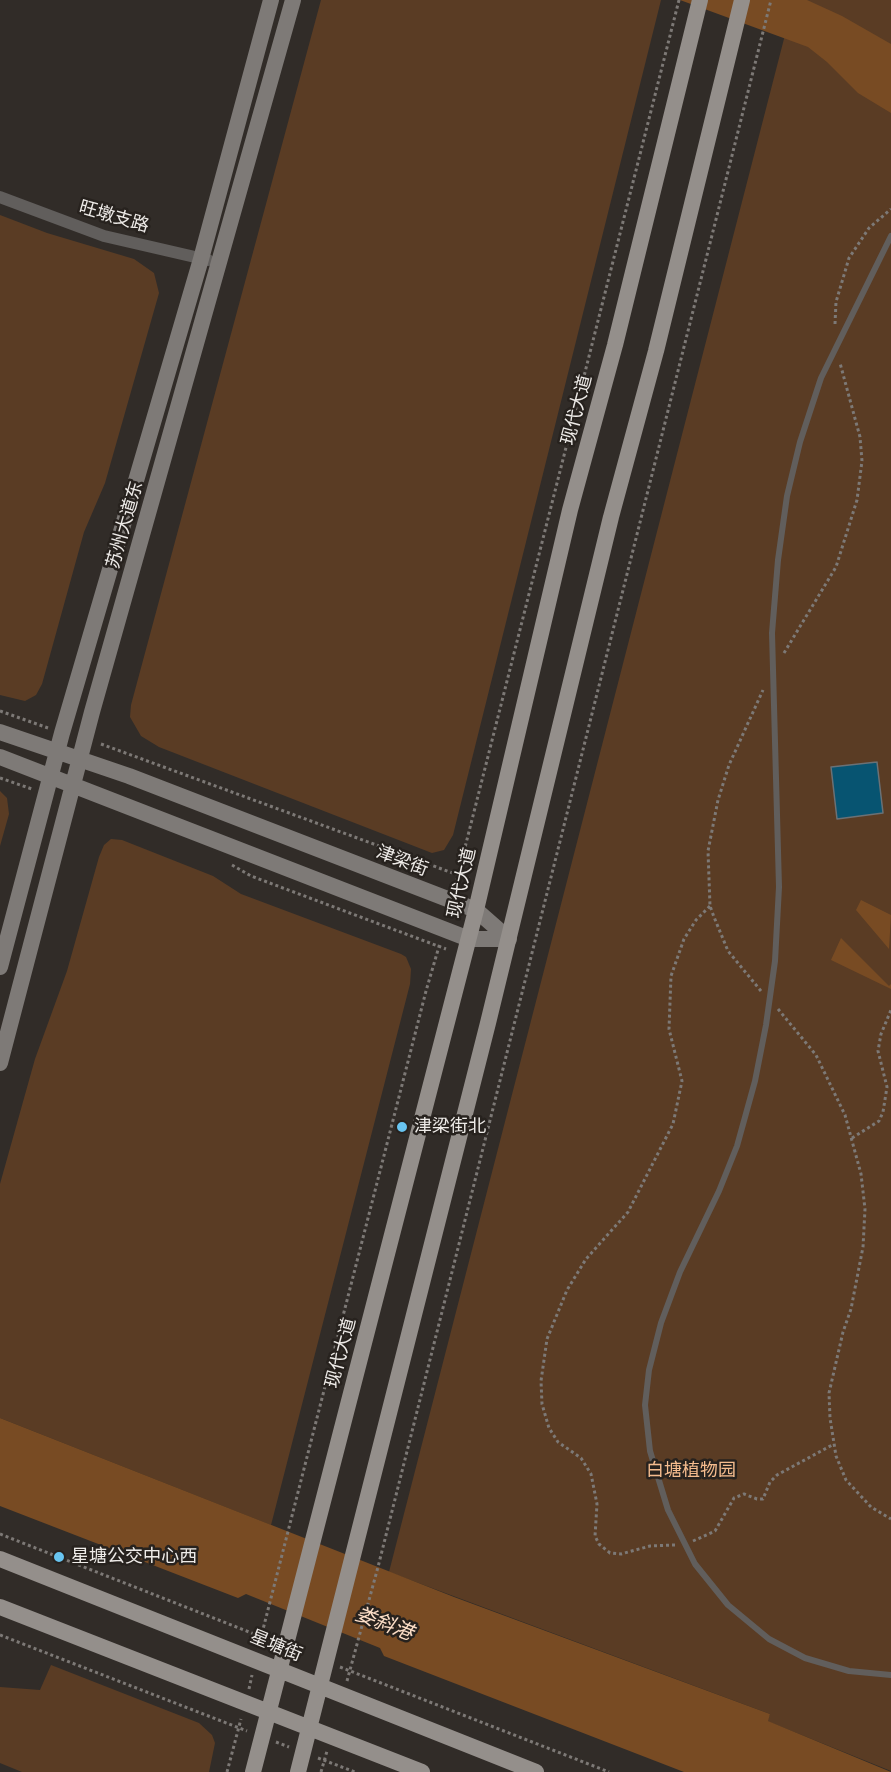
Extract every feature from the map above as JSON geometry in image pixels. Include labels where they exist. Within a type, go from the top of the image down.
[{"type":"main road","name":"苏州大道东","points":[[0,967],[56,753],[201,259],[271,0]]},
{"type":"main road","name":"苏州大道东","points":[[0,1063],[84,739],[293,0]]},
{"type":"main road","points":[[298,1772],[509,939],[611,517],[656,351],[742,0]]},
{"type":"main road","name":"现代大道","points":[[253,1772],[267,1710],[469,939],[570,510],[615,345],[699,4]]},
{"type":"main road","name":"津梁街","points":[[0,732],[129,776],[476,910],[509,939]]},
{"type":"main road","points":[[0,757],[469,939],[509,939]]},
{"type":"main road","name":"星塘街","points":[[0,1559],[537,1772]]},
{"type":"main road","points":[[0,1607],[422,1772]]},
{"type":"street","name":"旺墩支路","points":[[0,197],[104,236],[220,264]]},
{"type":"lane","points":[[891,236],[869,284],[836,343],[807,418],[787,496],[774,595],[772,675],[780,847],[777,925],[770,1000],[755,1081],[737,1146],[719,1191],[672,1291],[654,1346],[647,1381],[645,1417],[650,1451],[662,1492],[684,1543],[701,1573],[718,1594],[740,1617],[769,1639],[826,1666],[891,1675]]},
{"type":"path","points":[[357,1640],[378,1567],[771,0]]},
{"type":"path","points":[[452,901],[678,2]]},
{"type":"path","points":[[891,209],[869,228],[849,258],[836,302],[836,343],[860,436],[862,461],[857,500],[836,567],[772,675],[738,744],[718,800],[708,851],[710,906],[728,951],[816,1055],[852,1138],[864,1186],[864,1235],[851,1309],[843,1332],[829,1393],[834,1444],[841,1468],[854,1490],[871,1507],[891,1519]]},
{"type":"path","points":[[0,711],[62,733]]},
{"type":"path","points":[[84,739],[137,756],[482,884]]},
{"type":"path","points":[[710,906],[696,920],[684,939],[671,976],[669,1029],[682,1081],[673,1124],[628,1212],[586,1259],[567,1290],[548,1335],[541,1381],[542,1404],[549,1428],[564,1448],[585,1462],[591,1474],[597,1504],[595,1536],[602,1548],[621,1554],[650,1546],[684,1543],[713,1533],[734,1498],[744,1494],[757,1500],[763,1499],[770,1482],[777,1475],[834,1444]]},
{"type":"path","points":[[268,1603],[426,991],[444,930]]},
{"type":"path","points":[[852,1138],[879,1120],[884,1110],[887,1087],[878,1051],[881,1034],[891,1010]]},
{"type":"path","points":[[0,1534],[284,1646]]},
{"type":"path","points":[[0,1635],[355,1772]]},
{"type":"path","points":[[325,1661],[609,1772]]},
{"type":"green space","points":[[321,0],[661,0],[453,835],[444,850],[432,853],[159,747],[141,736],[130,717],[131,705]]},
{"type":"green space","name":"白塘植物园","points":[[794,0],[891,0],[891,1771],[767,1721],[770,1714],[389,1572]]},
{"type":"green space","points":[[0,215],[47,233],[134,259],[154,273],[159,293],[105,483],[84,532],[42,684],[36,695],[25,701],[0,695]]},
{"type":"green space","points":[[0,791],[7,798],[9,814],[0,846]]},
{"type":"green space","points":[[111,839],[122,840],[213,876],[241,894],[401,954],[406,957],[411,969],[410,984],[271,1525],[0,1418],[0,1184],[35,1059],[67,971],[99,857],[104,845]]},
{"type":"green space","points":[[51,1665],[199,1723],[212,1735],[215,1743],[209,1772],[22,1772],[0,1763],[0,1687],[40,1690]]},
{"type":"shaded area","points":[[680,0],[807,0],[842,16],[891,44],[891,113],[858,93],[827,62],[808,47]]},
{"type":"shaded area","points":[[861,900],[891,915],[889,949],[856,910]]},
{"type":"shaded area","points":[[841,938],[889,986],[891,984],[891,989],[831,960]]},
{"type":"shaded area","points":[[0,1418],[454,1597],[770,1714],[768,1721],[891,1772],[684,1772],[384,1656],[380,1648],[246,1594],[238,1598],[0,1506]]},
{"type":"building","points":[[877,762],[883,813],[837,819],[831,767]]},
{"type":"place","name":"津梁街北","points":[[402,1127]]},
{"type":"place","name":"星塘公交中心西","points":[[59,1557]]},
{"type":"water label","name":"娄斜港","points":[[384,1624]]}]
